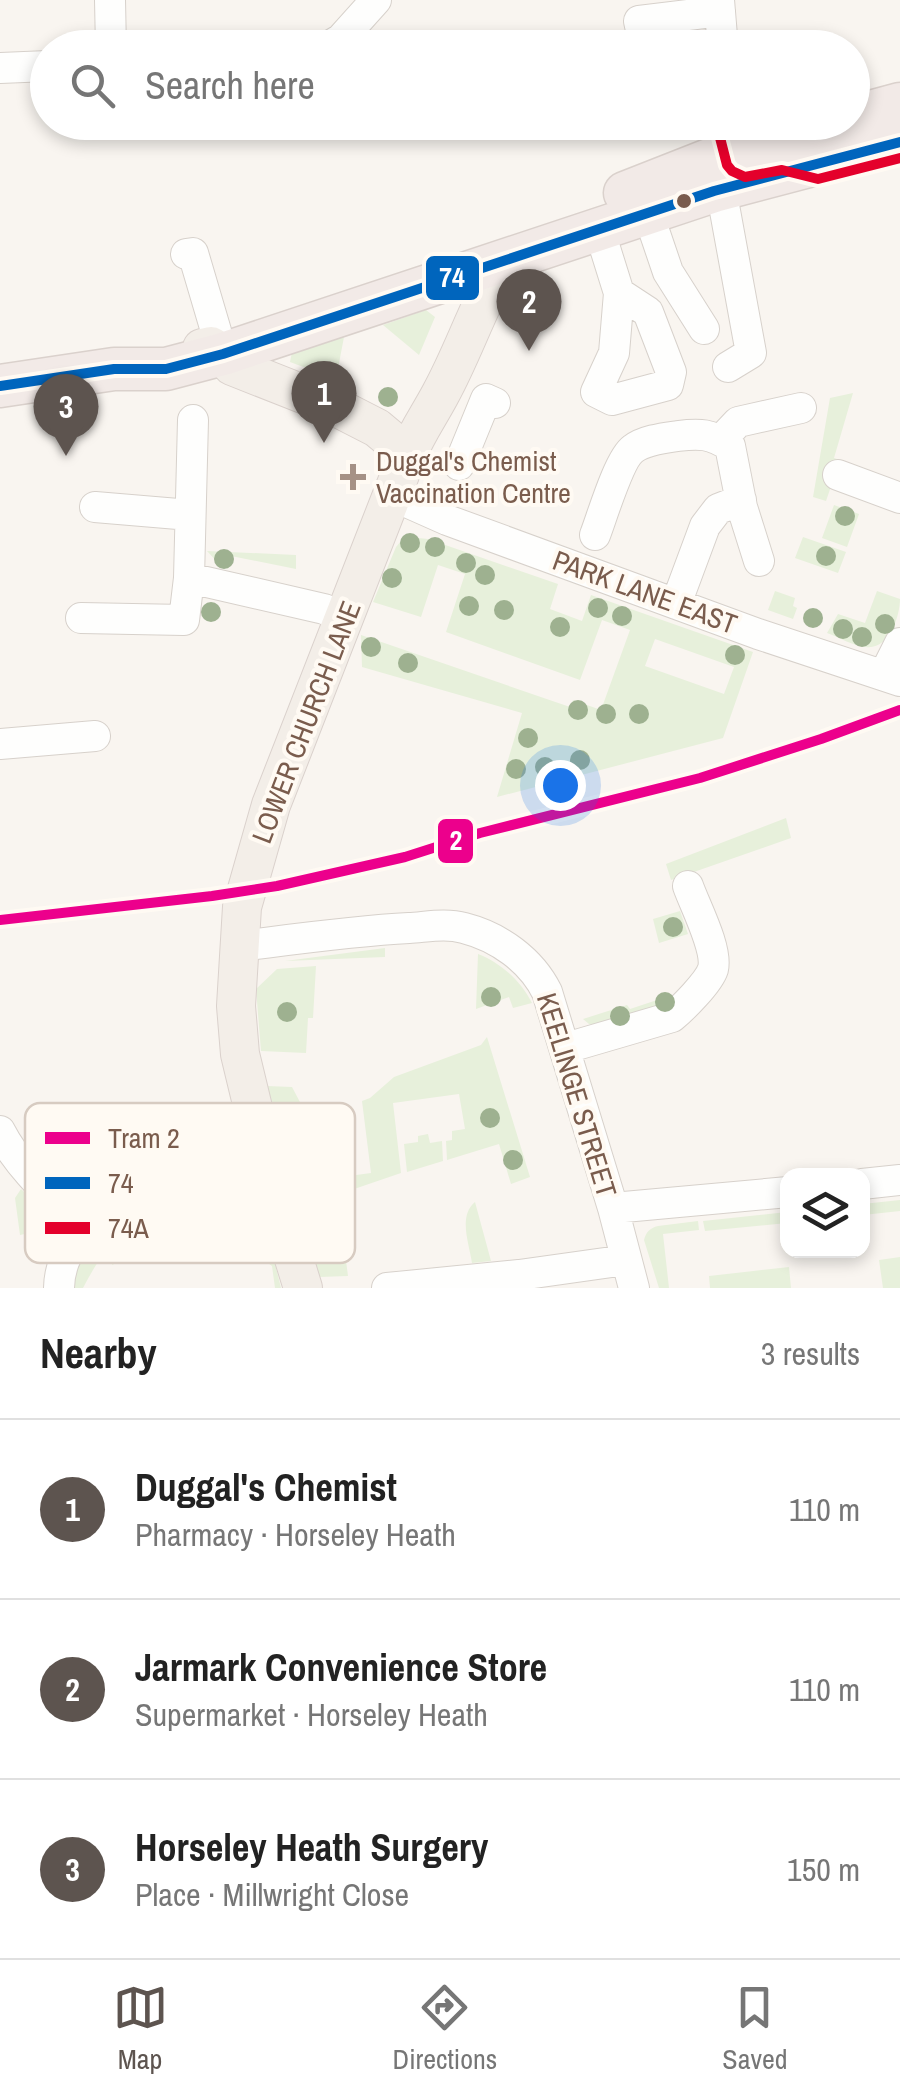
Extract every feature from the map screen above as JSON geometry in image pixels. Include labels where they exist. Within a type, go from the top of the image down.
[{"type":"highway","points":[[870,112],[900,104]]},
{"type":"highway","points":[[490,254],[726,140]]},
{"type":"highway","points":[[0,386],[219,342],[490,254],[599,229],[721,189],[900,142]]},
{"type":"main road","name":"LOWER CHURCH LANE","points":[[252,1103],[240,1054],[236,1006],[240,930],[248,882],[271,805],[418,433],[442,393],[490,284],[490,254]]},
{"type":"main road","points":[[219,342],[232,366],[336,407],[377,428],[418,433]]},
{"type":"main road","name":"LOWER CHURCH LANE","points":[[295,1263],[303,1288]]},
{"type":"street","points":[[110,0],[111,30]]},
{"type":"street","points":[[349,30],[376,0]]},
{"type":"street","points":[[641,30],[639,21],[719,5],[721,30]]},
{"type":"street","points":[[0,68],[30,67]]},
{"type":"street","points":[[735,140],[740,159],[748,162],[782,156],[816,164]]},
{"type":"street","points":[[721,189],[751,353],[728,367]]},
{"type":"street","points":[[648,213],[668,272],[704,329]]},
{"type":"street","points":[[599,229],[618,290],[668,272]]},
{"type":"street","points":[[186,254],[193,253],[219,342]]},
{"type":"street","points":[[459,464],[479,433],[486,399],[494,403]]},
{"type":"street","points":[[721,440],[738,422],[801,408]]},
{"type":"street","points":[[82,618],[184,620],[189,578],[193,420]]},
{"type":"street","points":[[418,433],[479,433]]},
{"type":"street","points":[[594,535],[623,462],[632,450],[658,439],[712,435],[730,446],[759,561]]},
{"type":"street","points":[[838,475],[900,498]]},
{"type":"street","name":"PARK LANE EAST","points":[[393,496],[447,520],[758,634],[892,678]]},
{"type":"street","points":[[676,604],[705,526],[718,509],[741,500]]},
{"type":"street","points":[[95,507],[190,514]]},
{"type":"street","points":[[189,578],[344,617]]},
{"type":"street","points":[[892,678],[900,643]]},
{"type":"street","points":[[0,744],[95,736]]},
{"type":"street","points":[[566,1048],[672,1017],[725,968],[712,951],[688,886]]},
{"type":"street","name":"KEELINGE STREET","points":[[240,930],[450,925],[498,941],[538,974],[566,1048],[630,1274]]},
{"type":"street","points":[[0,1130],[25,1169]]},
{"type":"street","points":[[870,1183],[900,1180]]},
{"type":"street","points":[[613,1208],[780,1193]]},
{"type":"street","points":[[59,1288],[63,1263]]},
{"type":"street","points":[[388,1288],[630,1274]]},
{"type":"green space","points":[[426,310],[435,317],[419,355],[383,325]]},
{"type":"green space","points":[[344,337],[336,379],[290,362],[292,352]]},
{"type":"green space","points":[[853,393],[834,458],[840,460],[826,501],[813,497],[830,398]]},
{"type":"green space","points":[[834,505],[859,514],[847,547],[822,538]]},
{"type":"green space","points":[[408,537],[428,539],[558,584],[550,609],[582,621],[591,595],[753,652],[723,738],[497,797],[522,713],[362,667],[361,635],[570,707],[573,700],[601,710],[630,630],[602,620],[580,680],[446,632],[465,574],[438,565],[421,617],[373,602],[401,541]],"holes":[[[655,639],[734,667],[724,694],[645,666]]]},
{"type":"green space","points":[[803,537],[846,552],[838,573],[795,558]]},
{"type":"green space","points":[[207,551],[296,555],[296,569],[231,556],[228,569]]},
{"type":"green space","points":[[775,591],[795,598],[793,619],[768,610]]},
{"type":"green space","points":[[877,591],[900,599],[887,638],[874,646],[861,646],[827,633],[838,614],[865,623]]},
{"type":"green space","points":[[786,818],[791,838],[671,880],[666,864]]},
{"type":"green space","points":[[680,911],[688,934],[659,943],[653,919]]},
{"type":"green space","points":[[385,948],[385,957],[285,961]]},
{"type":"green space","points":[[478,954],[510,974],[532,1003],[513,1008],[509,997],[476,1009]]},
{"type":"green space","points":[[316,966],[306,1053],[261,1051],[256,989],[277,969]]},
{"type":"green space","points":[[672,995],[673,1001],[601,1024],[589,1024],[583,1019],[627,1005],[630,1009]]},
{"type":"green space","points":[[487,1037],[530,1177],[511,1184],[499,1144],[447,1160],[446,1141],[452,1140],[452,1131],[465,1129],[459,1094],[393,1103],[401,1173],[355,1189],[355,1175],[371,1173],[362,1101],[394,1077],[481,1045]]},
{"type":"green space","points":[[267,1086],[292,1087],[300,1103],[272,1103]]},
{"type":"green space","points":[[428,1134],[430,1143],[442,1141],[443,1161],[407,1172],[404,1144],[418,1142],[418,1136]]},
{"type":"green space","points":[[21,1189],[25,1193],[25,1234],[20,1235],[15,1198]]},
{"type":"green space","points":[[900,1200],[900,1211],[870,1214],[870,1203]]},
{"type":"green space","points":[[475,1202],[491,1261],[472,1263],[466,1222]]},
{"type":"green space","points":[[780,1213],[780,1224],[705,1231],[703,1221]]},
{"type":"green space","points":[[698,1221],[699,1230],[663,1234],[669,1288],[659,1288],[644,1240],[646,1235],[658,1226]]},
{"type":"green space","points":[[900,1257],[900,1288],[883,1288],[879,1260]]},
{"type":"green space","points":[[98,1263],[83,1288],[74,1288],[78,1266]]},
{"type":"green space","points":[[268,1263],[275,1263],[281,1288],[275,1288],[272,1266]]},
{"type":"green space","points":[[316,1263],[346,1263],[348,1276],[319,1277]]},
{"type":"green space","points":[[789,1267],[791,1288],[710,1288],[709,1276]]},
{"type":"tram line","name":"2","points":[[0,920],[277,886],[405,857],[480,833],[700,778],[900,710]]},
{"type":"transit line","name":"74A","points":[[721,140],[727,165],[745,177],[782,170],[818,179],[900,158]]},
{"type":"transit line","name":"74","points":[[0,386],[114,369],[166,369],[223,354],[714,191],[900,142]]},
{"type":"place","name":"Jarmark Convenience Store","points":[[529,351]]},
{"type":"place","name":"Duggal's Chemist","points":[[324,443]]},
{"type":"place","name":"Horseley Heath Surgery","points":[[66,456]]},
{"type":"place","name":"Duggal's Chemist Vaccination Centre","points":[[353,477]]}]
